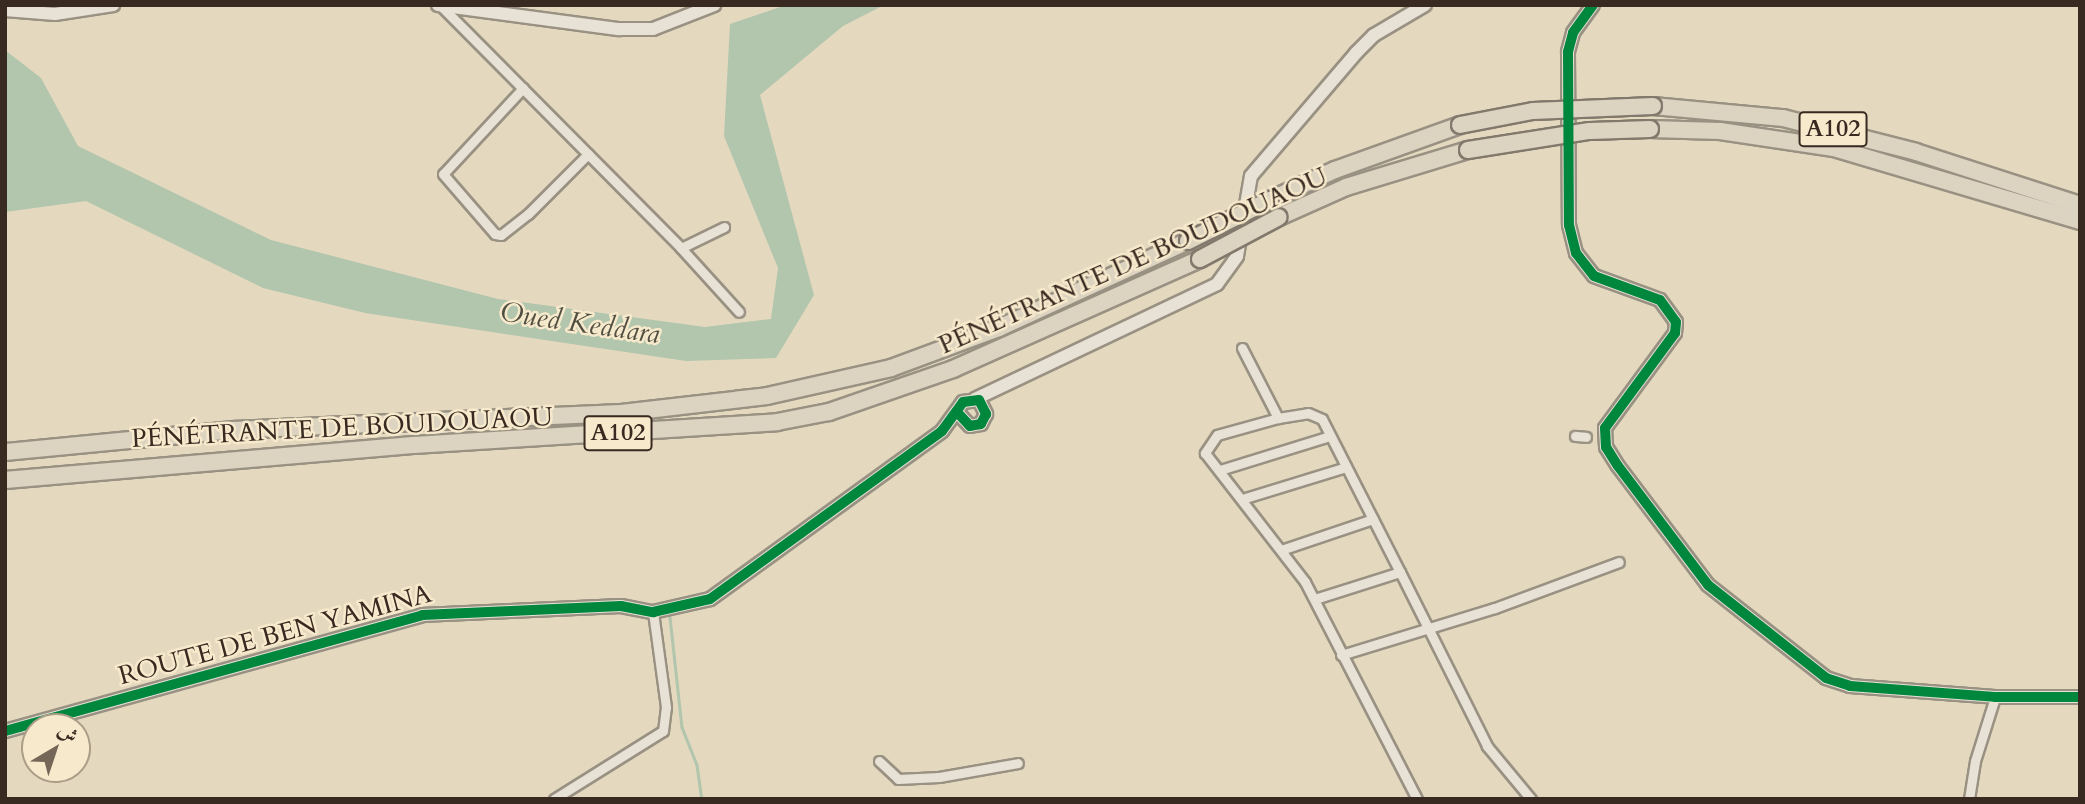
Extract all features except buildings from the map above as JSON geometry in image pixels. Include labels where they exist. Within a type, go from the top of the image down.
[{"type":"highway","name":"PÉNÉTRANTE DE BOUDOUAOU","points":[[5,452],[233,430],[621,413],[781,393],[868,374],[949,346],[1188,241],[1335,170],[1460,125],[1533,111],[1653,106],[1783,118],[1916,152],[2080,220]]},
{"type":"highway","name":"PÉNÉTRANTE DE BOUDOUAOU","points":[[5,480],[414,444],[778,422],[829,412],[953,369],[1200,259],[1279,217],[1346,187],[1468,150],[1565,134],[1650,129],[1720,131],[1834,148],[2080,205]]},
{"type":"street","points":[[5,10],[55,15],[113,5]]},
{"type":"street","points":[[439,5],[620,29],[653,29],[697,8],[714,5]]},
{"type":"street","points":[[439,5],[681,248],[739,312]]},
{"type":"street","points":[[1001,386],[981,424],[966,425],[958,413],[963,402],[975,399],[1001,386],[1217,284],[1237,256],[1251,176],[1374,35],[1424,5]]},
{"type":"street","points":[[1593,5],[1573,33],[1568,52],[1569,225],[1576,253],[1594,276],[1660,300],[1676,322],[1675,333],[1608,422],[1606,447],[1708,585],[1826,678],[1850,687],[1995,697],[2080,697]]},
{"type":"street","points":[[523,88],[443,174],[495,234],[501,235],[528,214],[588,154]]},
{"type":"street","points":[[681,248],[724,227]]},
{"type":"street","points":[[1242,348],[1278,418]]},
{"type":"street","points":[[975,399],[986,410]]},
{"type":"street","points":[[1417,799],[1315,599],[1281,550],[1205,453],[1209,442],[1217,435],[1308,412],[1322,419],[1400,572],[1426,630],[1488,746],[1531,799]]},
{"type":"street","name":"ROUTE DE BEN YAMINA","points":[[5,731],[422,615],[621,606],[653,612],[710,599],[942,431],[958,413]]},
{"type":"street","name":"ROUTE DE BEN YAMINA","points":[[942,431],[966,425]]},
{"type":"street","points":[[1220,470],[1331,436]]},
{"type":"street","points":[[1575,436],[1586,438]]},
{"type":"street","points":[[1242,499],[1346,467]]},
{"type":"street","points":[[1281,550],[1373,519]]},
{"type":"street","points":[[1342,655],[1426,630],[1619,562]]},
{"type":"street","points":[[1315,599],[1400,572]]},
{"type":"street","points":[[554,799],[663,731],[666,708],[653,612]]},
{"type":"street","points":[[1969,799],[1975,761],[1995,697]]},
{"type":"street","points":[[879,761],[898,779],[939,777],[1018,763]]},
{"type":"water","name":"Oued Keddara","points":[[786,5],[884,5],[843,26],[760,95],[814,295],[776,358],[686,361],[365,313],[263,288],[86,201],[5,212],[5,50],[41,78],[78,146],[271,240],[498,299],[705,327],[771,319],[778,268],[724,136],[730,24]]},
{"type":"waterway","points":[[670,617],[682,727],[697,765],[702,799]]},
{"type":"cycle path","points":[[1593,5],[1573,33],[1568,52],[1569,225],[1576,253],[1594,276],[1660,300],[1676,322],[1675,333],[1605,428],[1606,447],[1618,466],[1708,585],[1826,678],[1850,686],[1995,697],[2080,697]]},
{"type":"cycle path","points":[[5,731],[422,615],[621,606],[653,612],[710,599],[942,431],[963,402],[979,400],[986,414],[981,424],[970,426],[958,413]]}]
